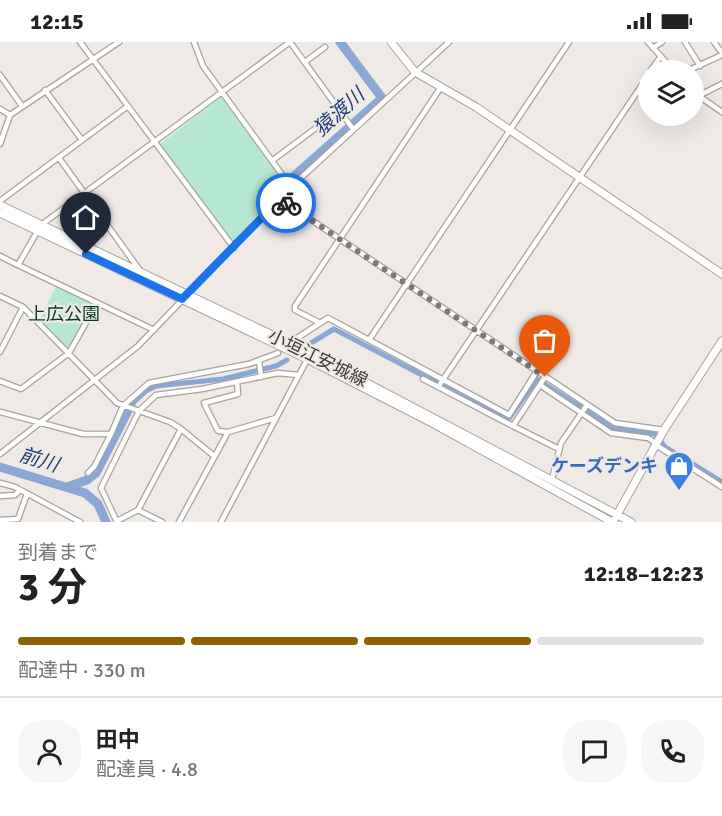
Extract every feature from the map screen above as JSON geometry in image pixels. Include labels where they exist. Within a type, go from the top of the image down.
[{"type":"main road","points":[[391,42],[415,72],[476,107],[722,274]]},
{"type":"main road","name":"小垣江安城線","points":[[0,203],[38,228],[309,356],[552,479],[631,522]]},
{"type":"main road","name":"小垣江安城線","points":[[0,213],[142,274],[184,297]]},
{"type":"main road","points":[[613,522],[664,430],[722,341]]},
{"type":"main road","name":"小垣江安城線","points":[[309,356],[613,522]]},
{"type":"street","points":[[80,42],[234,248]]},
{"type":"street","points":[[0,144],[10,115],[119,42]]},
{"type":"street","points":[[194,42],[203,66],[291,187]]},
{"type":"street","points":[[18,265],[38,228],[290,42],[352,127]]},
{"type":"street","points":[[0,454],[122,360],[352,127],[449,42]]},
{"type":"street","points":[[369,339],[569,42]]},
{"type":"street","points":[[648,42],[664,60]]},
{"type":"street","points":[[653,48],[662,42]]},
{"type":"street","points":[[685,42],[696,60]]},
{"type":"street","points":[[704,64],[722,54],[714,42]]},
{"type":"street","points":[[305,62],[325,47]]},
{"type":"street","points":[[0,75],[22,106]]},
{"type":"street","points":[[704,91],[722,84]]},
{"type":"street","points":[[320,323],[295,310],[295,306],[441,87]]},
{"type":"street","points":[[45,90],[82,140]]},
{"type":"street","points":[[438,386],[638,91]]},
{"type":"street","points":[[704,100],[722,112]]},
{"type":"street","points":[[0,203],[128,106]]},
{"type":"street","points":[[0,109],[10,115]]},
{"type":"street","points":[[273,160],[340,110]]},
{"type":"street","points":[[59,158],[139,265],[142,274]]},
{"type":"street","points":[[280,199],[615,423],[664,430]]},
{"type":"street","points":[[0,256],[154,330]]},
{"type":"street","points":[[0,296],[23,307],[117,403],[181,429],[214,456]]},
{"type":"street","points":[[0,381],[21,389],[69,353],[97,303]]},
{"type":"street","points":[[0,352],[23,307]]},
{"type":"street","points":[[297,338],[328,318],[508,415],[537,371]]},
{"type":"street","points":[[88,473],[95,467],[123,406],[149,383],[259,363],[278,352]]},
{"type":"street","points":[[221,522],[309,356]]},
{"type":"street","points":[[259,363],[261,376]]},
{"type":"street","points":[[181,429],[138,510],[117,521],[101,488],[138,411],[149,399],[164,393],[237,383],[261,376],[299,375]]},
{"type":"street","points":[[513,426],[545,377]]},
{"type":"street","points":[[423,379],[559,449]]},
{"type":"street","points":[[237,383],[238,394],[204,403],[218,431],[228,432],[276,418]]},
{"type":"street","points":[[540,385],[611,433],[648,438],[722,487]]},
{"type":"street","points":[[552,479],[559,449],[586,405]]},
{"type":"street","points":[[0,412],[83,434],[111,434]]},
{"type":"street","points":[[179,522],[228,432]]},
{"type":"street","points":[[95,467],[107,475]]},
{"type":"street","points":[[0,483],[20,490],[80,522]]},
{"type":"street","points":[[0,496],[15,495],[20,490]]},
{"type":"street","points":[[0,520],[18,519],[27,494]]},
{"type":"street","points":[[138,510],[162,522]]},
{"type":"green space","points":[[221,97],[286,183],[234,241],[160,144]]},
{"type":"green space","name":"上広公園","points":[[56,286],[93,305],[70,346],[67,347],[40,319]]},
{"type":"waterway","name":"猿渡川","points":[[294,176],[382,98],[340,42]]},
{"type":"waterway","points":[[311,343],[334,329],[508,420],[537,379],[613,428],[655,434],[665,447],[722,482]]},
{"type":"waterway","points":[[131,405],[146,391],[156,386],[223,379],[276,366],[287,360]]},
{"type":"waterway","points":[[67,487],[87,480],[96,473],[131,405]]},
{"type":"waterway","name":"前川","points":[[0,467],[85,493],[98,504],[106,522]]},
{"type":"way so far","points":[[286,203],[545,377]]},
{"type":"place","name":"ケーズデンキ","points":[[679,492]]},
{"type":"route","points":[[86,254],[182,299],[280,199],[286,203]]}]
